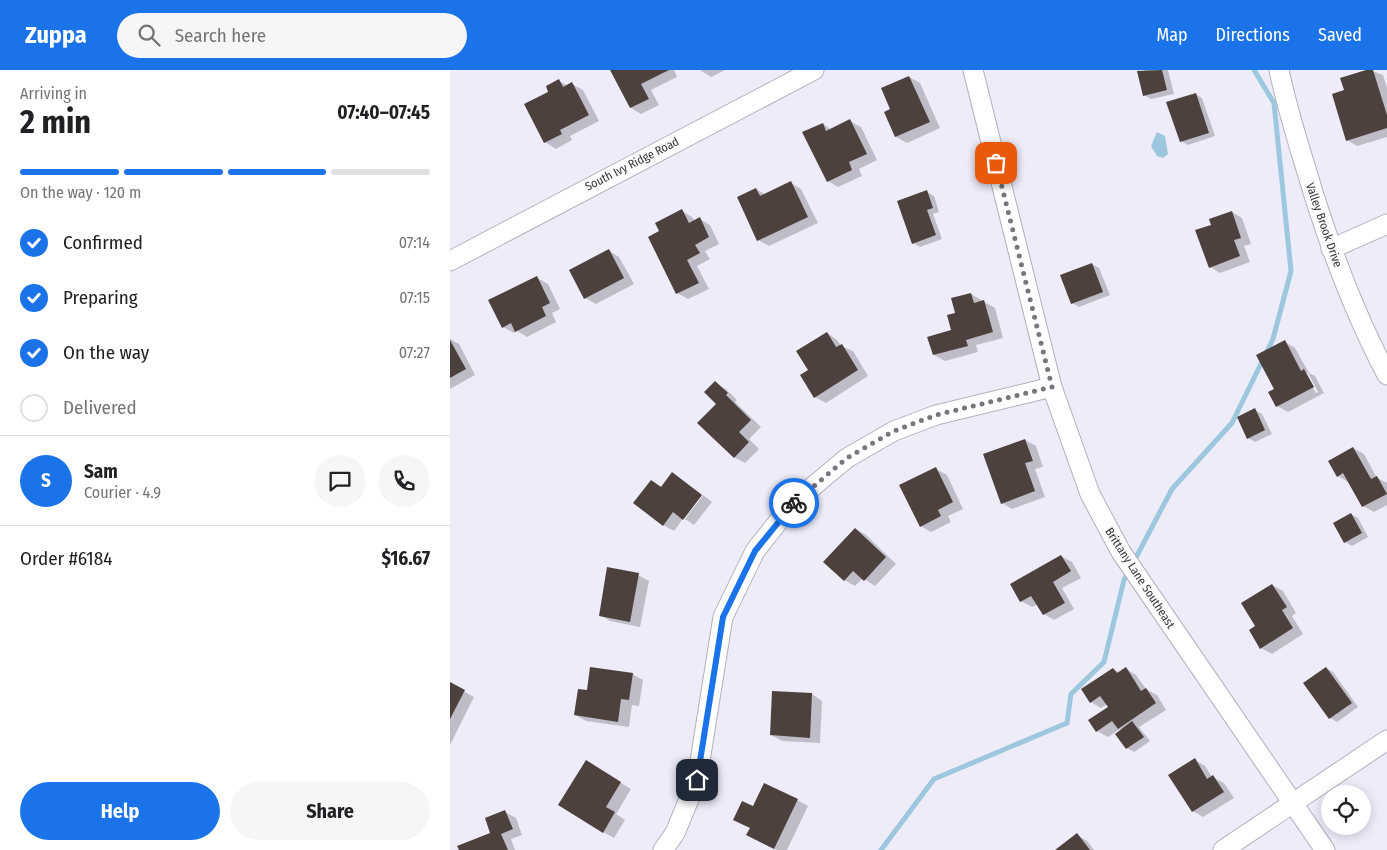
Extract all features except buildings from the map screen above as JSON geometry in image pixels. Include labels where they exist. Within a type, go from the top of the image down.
[{"type":"street","name":"South Ivy Ridge Road","points":[[450,261],[814,70]]},
{"type":"street","name":"Brittany Lane Southeast","points":[[972,70],[1052,387],[1090,494],[1120,552],[1325,850]]},
{"type":"street","name":"Valley Brook Drive","points":[[1279,70],[1288,112],[1331,249],[1363,327],[1387,375]]},
{"type":"street","points":[[1331,249],[1387,224]]},
{"type":"street","points":[[663,850],[675,833],[697,780],[723,617],[755,551],[792,504],[847,458],[894,431],[936,415],[1052,387]]},
{"type":"street","points":[[1222,850],[1294,804],[1387,740]]},
{"type":"water","points":[[1157,132],[1165,136],[1168,154],[1163,158],[1157,156],[1151,146]]},
{"type":"waterway","points":[[1133,563],[1172,489],[1232,423],[1273,339],[1291,271],[1274,103],[1254,70]]},
{"type":"waterway","points":[[881,850],[934,779],[1067,723],[1071,694],[1104,662],[1124,580],[1129,570]]},
{"type":"way so far","points":[[794,503],[847,458],[894,431],[936,415],[1030,394],[1052,387],[996,163]]},
{"type":"route","points":[[697,780],[723,617],[755,551],[794,503]]}]
